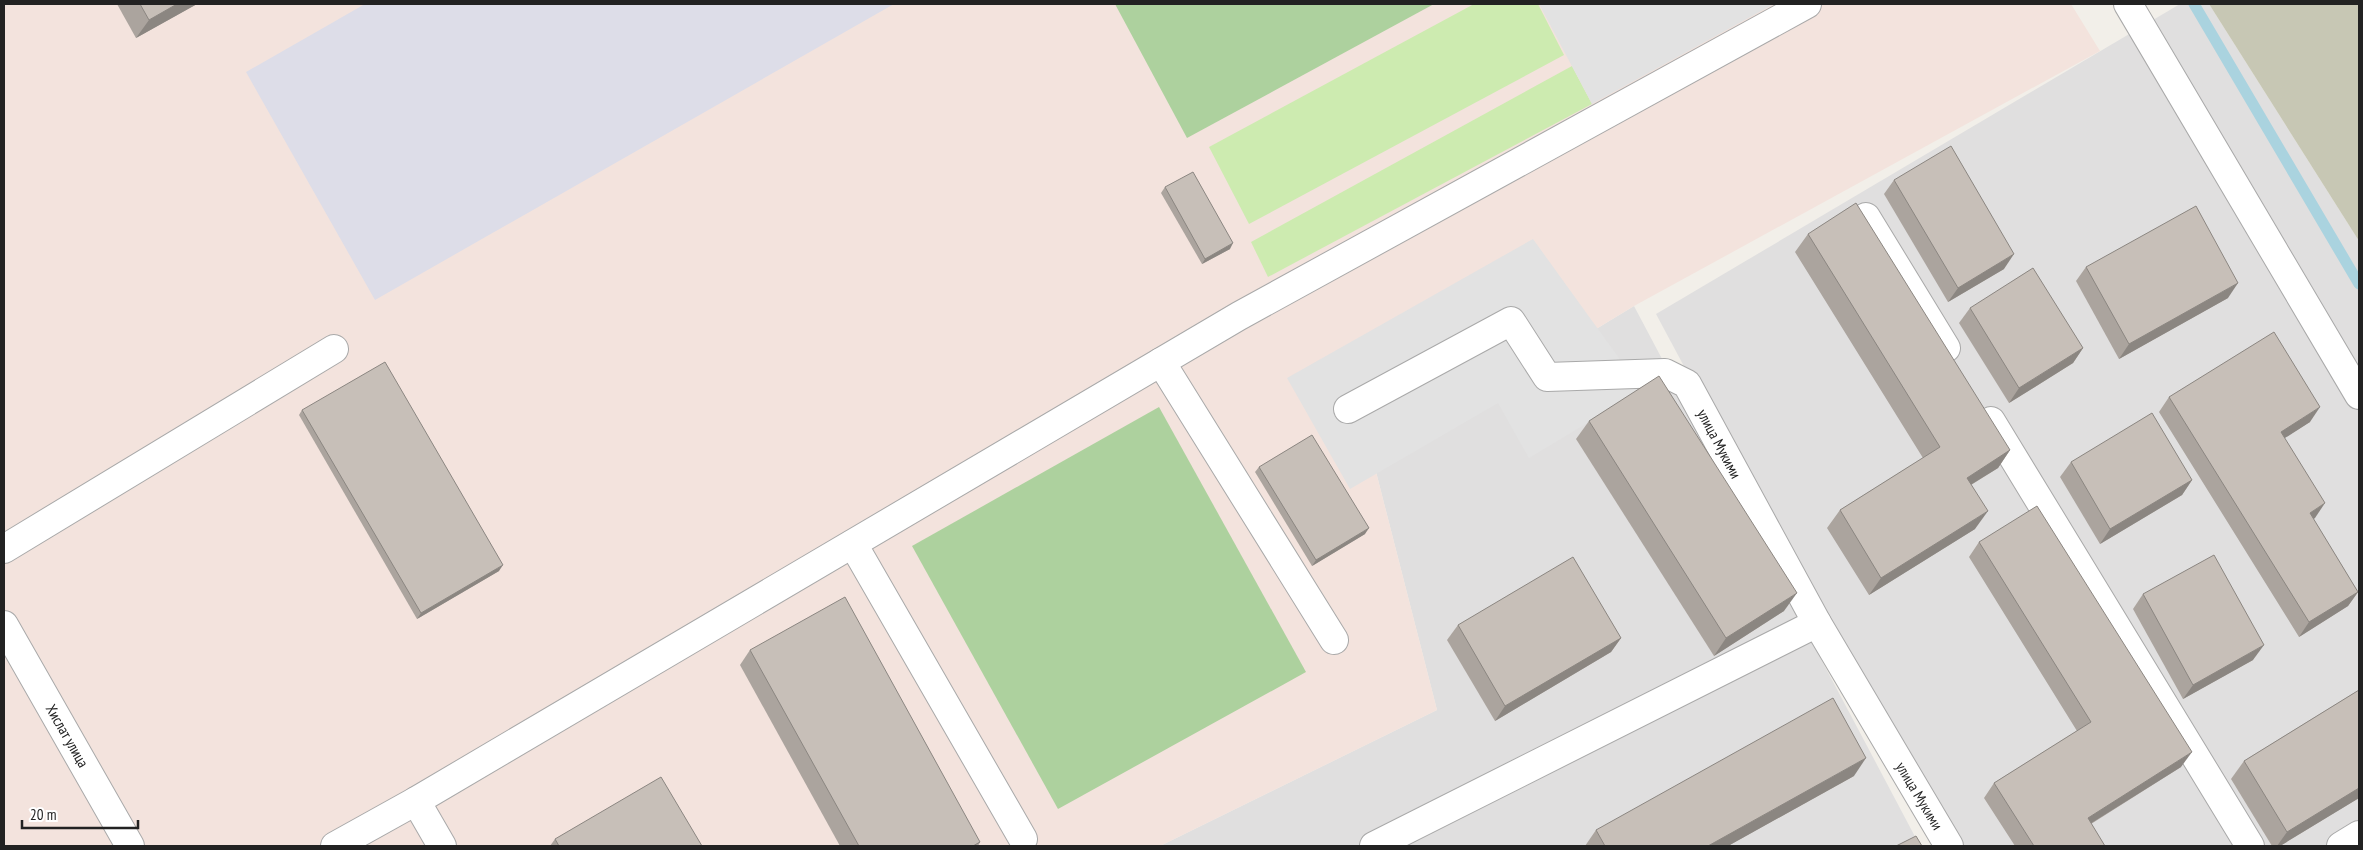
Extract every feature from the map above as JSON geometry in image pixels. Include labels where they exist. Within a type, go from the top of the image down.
[{"type":"street","points":[[335,846],[416,801],[1239,316],[1807,4]]},
{"type":"street","points":[[2128,4],[2359,395]]},
{"type":"street","points":[[1866,217],[1960,370]]},
{"type":"street","name":"улица Мукими","points":[[1348,409],[1511,321],[1547,377],[1665,372],[1687,384],[1817,623],[1949,846]]},
{"type":"street","points":[[4,549],[334,349]]},
{"type":"street","points":[[1161,362],[1334,640]]},
{"type":"street","points":[[1980,404],[2250,846]]},
{"type":"street","points":[[853,544],[1023,839]]},
{"type":"street","points":[[1374,846],[1817,623]]},
{"type":"street","name":"Хислат улица","points":[[4,626],[130,846]]},
{"type":"street","points":[[416,801],[442,846]]},
{"type":"street","points":[[2341,846],[2359,835]]},
{"type":"shaded area","points":[[4,4],[2071,4],[2100,51],[1634,306],[1374,464],[1437,710],[1160,846],[4,846]]},
{"type":"shaded area","points":[[365,4],[894,4],[375,300],[246,72]]},
{"type":"shaded area","points":[[1539,4],[1774,4],[1592,104]]},
{"type":"shaded area","points":[[2180,4],[2209,4],[2359,241],[2359,846],[1941,846],[1656,314]]},
{"type":"shaded area","points":[[2209,4],[2359,4],[2359,241]]},
{"type":"shaded area","points":[[1533,239],[1642,390],[1529,458],[1498,403],[1350,489],[1287,378]]},
{"type":"shaded area","points":[[1634,306],[1920,846],[1160,846],[1437,710],[1374,464]]},
{"type":"green space","points":[[1115,4],[1434,4],[1187,138]]},
{"type":"green space","points":[[1474,4],[1538,4],[1564,55],[1249,224],[1209,147]]},
{"type":"green space","points":[[1572,66],[1592,104],[1268,277],[1251,242]]},
{"type":"green space","points":[[1159,407],[1306,672],[1058,809],[912,546]]},
{"type":"building","points":[[140,4],[177,4],[149,20]]},
{"type":"building","points":[[1951,146],[2014,254],[1958,288],[1894,180]]},
{"type":"building","points":[[1193,172],[1233,243],[1205,259],[1165,187]]},
{"type":"building","points":[[1856,203],[2010,450],[1967,478],[1988,511],[1881,578],[1840,510],[1940,447],[1808,234]]},
{"type":"building","points":[[2196,206],[2238,283],[2129,344],[2086,267]]},
{"type":"building","points":[[2033,268],[2083,348],[2019,388],[1970,308]]},
{"type":"building","points":[[2274,332],[2320,407],[2281,432],[2325,503],[2310,513],[2358,592],[2309,622],[2169,397]]},
{"type":"building","points":[[385,362],[503,565],[421,613],[302,410]]},
{"type":"building","points":[[1659,376],[1797,593],[1726,638],[1589,421]]},
{"type":"building","points":[[2152,413],[2192,480],[2110,529],[2071,462]]},
{"type":"building","points":[[1312,435],[1369,528],[1316,560],[1259,467]]},
{"type":"building","points":[[2037,506],[2192,752],[2088,818],[2105,846],[2034,846],[1994,783],[2091,722],[1979,542]]},
{"type":"building","points":[[2214,555],[2264,645],[2193,685],[2143,594]]},
{"type":"building","points":[[1573,557],[1621,638],[1505,706],[1458,625]]},
{"type":"building","points":[[845,597],[980,842],[973,846],[859,846],[750,650]]},
{"type":"building","points":[[2359,690],[2359,788],[2287,832],[2244,761]]},
{"type":"building","points":[[1833,698],[1866,758],[1708,846],[1605,846],[1596,830]]},
{"type":"building","points":[[661,777],[702,846],[559,846],[555,839]]},
{"type":"building","points":[[1916,836],[1922,846],[1896,846]]},
{"type":"waterway","points":[[2194,4],[2359,284]]}]
